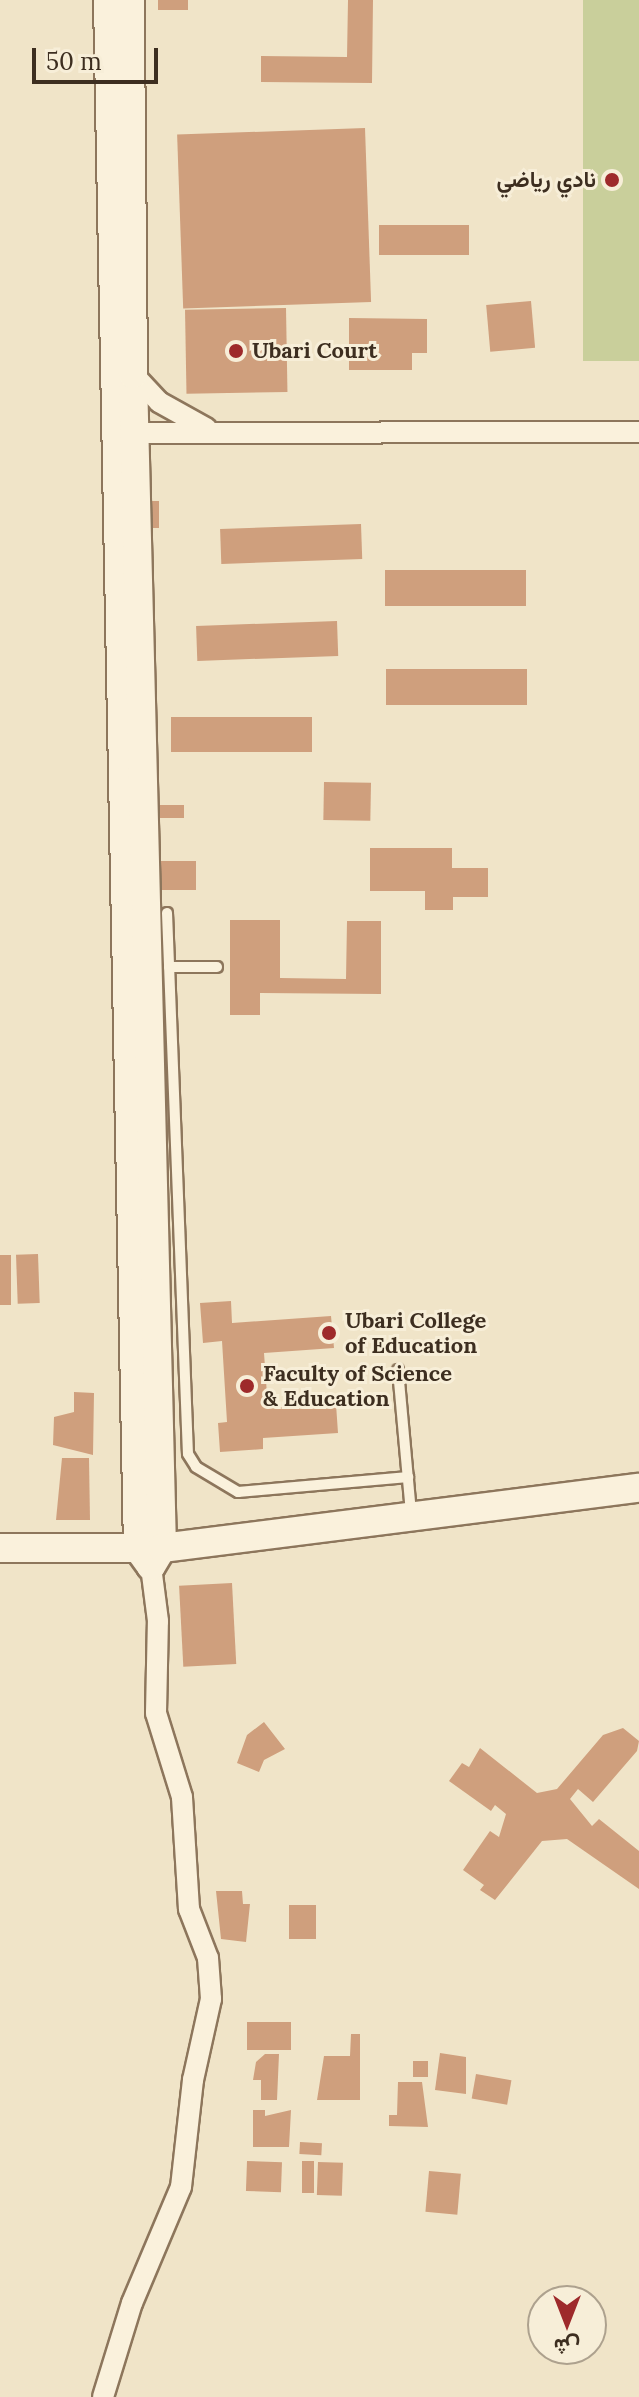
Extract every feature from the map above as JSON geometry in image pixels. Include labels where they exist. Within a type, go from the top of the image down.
[{"type":"street","points":[[103,2397],[132,2303],[181,2187],[193,2080],[211,1999],[208,1958],[189,1909],[182,1797],[156,1713],[158,1621],[149,1492],[123,433],[108,0]]},
{"type":"street","points":[[123,433],[133,374],[130,0]]},
{"type":"street","points":[[133,374],[159,402],[209,430]]},
{"type":"street","points":[[123,433],[209,430],[639,432]]},
{"type":"street","points":[[0,1548],[86,1548],[151,1554],[210,1542],[639,1488]]},
{"type":"street","points":[[149,1492],[185,1532],[210,1542]]},
{"type":"street","points":[[86,1548],[120,1531],[149,1492]]},
{"type":"street","points":[[0,1565],[151,1554],[639,1506]]},
{"type":"lane","points":[[167,913],[188,1454],[196,1467],[238,1492],[408,1477]]},
{"type":"lane","points":[[169,967],[217,967]]},
{"type":"lane","points":[[398,1370],[411,1516]]},
{"type":"green space","name":"نادي رياضي","points":[[583,0],[639,0],[639,361],[583,361]]},
{"type":"building","points":[[158,0],[188,0],[188,10],[158,10]]},
{"type":"building","points":[[348,0],[373,0],[372,83],[261,82],[261,56],[347,57]]},
{"type":"building","points":[[365,128],[371,302],[183,308],[177,135]]},
{"type":"building","points":[[379,225],[469,225],[469,255],[379,255]]},
{"type":"building","points":[[531,301],[535,348],[490,352],[486,305]]},
{"type":"building","name":"Ubari Court","points":[[286,308],[287,392],[186,394],[185,310]]},
{"type":"building","points":[[349,318],[427,319],[427,353],[412,353],[412,370],[349,370]]},
{"type":"building","points":[[136,501],[159,501],[159,528],[136,528]]},
{"type":"building","points":[[361,524],[362,559],[221,564],[220,529]]},
{"type":"building","points":[[385,570],[526,570],[526,606],[385,606]]},
{"type":"building","points":[[337,621],[338,656],[197,661],[196,626]]},
{"type":"building","points":[[386,669],[527,669],[527,705],[386,705]]},
{"type":"building","points":[[171,717],[312,717],[312,752],[171,752]]},
{"type":"building","points":[[324,782],[371,783],[370,821],[323,820]]},
{"type":"building","points":[[153,805],[184,805],[184,818],[153,818]]},
{"type":"building","points":[[370,848],[452,848],[452,868],[488,868],[488,897],[453,897],[453,910],[425,910],[425,891],[370,891]]},
{"type":"building","points":[[151,861],[196,861],[196,890],[151,890]]},
{"type":"building","points":[[230,920],[280,920],[280,978],[346,979],[347,921],[381,921],[381,994],[260,993],[260,1015],[230,1015]]},
{"type":"building","points":[[38,1254],[40,1303],[18,1304],[16,1255]]},
{"type":"building","points":[[0,1255],[11,1255],[11,1305],[0,1305]]},
{"type":"building","points":[[231,1301],[232,1323],[331,1316],[334,1348],[264,1353],[268,1408],[336,1404],[338,1433],[263,1438],[263,1449],[220,1452],[218,1423],[227,1422],[222,1341],[203,1343],[200,1303]]},
{"type":"building","points":[[74,1392],[94,1393],[93,1455],[53,1445],[54,1417],[74,1412]]},
{"type":"building","points":[[62,1458],[89,1458],[90,1520],[56,1520]]},
{"type":"building","points":[[232,1583],[236,1664],[183,1667],[179,1586]]},
{"type":"building","points":[[264,1722],[285,1749],[264,1760],[259,1772],[237,1763],[247,1735]]},
{"type":"building","points":[[623,1728],[639,1741],[637,1751],[593,1802],[578,1789],[570,1799],[592,1826],[599,1819],[639,1851],[639,1889],[567,1839],[542,1841],[495,1900],[480,1890],[484,1885],[463,1870],[490,1831],[499,1837],[506,1814],[495,1805],[491,1811],[449,1781],[462,1763],[469,1767],[480,1748],[537,1793],[557,1789],[603,1735]]},
{"type":"building","points":[[216,1891],[242,1891],[243,1904],[250,1904],[246,1942],[221,1939]]},
{"type":"building","points":[[289,1905],[316,1905],[316,1939],[289,1939]]},
{"type":"building","points":[[247,2022],[291,2022],[291,2050],[247,2050]]},
{"type":"building","points":[[351,2034],[360,2034],[360,2100],[317,2100],[324,2056],[350,2056]]},
{"type":"building","points":[[440,2053],[466,2057],[466,2094],[435,2090]]},
{"type":"building","points":[[265,2054],[279,2054],[277,2100],[261,2100],[261,2080],[253,2080],[256,2062]]},
{"type":"building","points":[[413,2061],[428,2061],[428,2077],[413,2077]]},
{"type":"building","points":[[476,2074],[511,2080],[507,2105],[472,2099]]},
{"type":"building","points":[[398,2082],[422,2082],[428,2127],[389,2126],[389,2115],[397,2115]]},
{"type":"building","points":[[253,2110],[265,2110],[265,2116],[291,2110],[289,2147],[253,2147]]},
{"type":"building","points":[[300,2142],[322,2143],[321,2155],[299,2154]]},
{"type":"building","points":[[247,2161],[282,2162],[281,2192],[246,2191]]},
{"type":"building","points":[[302,2161],[314,2161],[314,2193],[302,2193]]},
{"type":"building","points":[[318,2162],[343,2163],[342,2196],[317,2195]]},
{"type":"building","points":[[429,2171],[461,2174],[457,2215],[425,2212]]},
{"type":"place","name":"نادي رياضي","points":[[612,180]]},
{"type":"place","name":"Ubari Court","points":[[236,351]]},
{"type":"place","name":"Ubari College of Education","points":[[329,1333]]},
{"type":"place","name":"Faculty of Science & Education","points":[[247,1386]]}]
